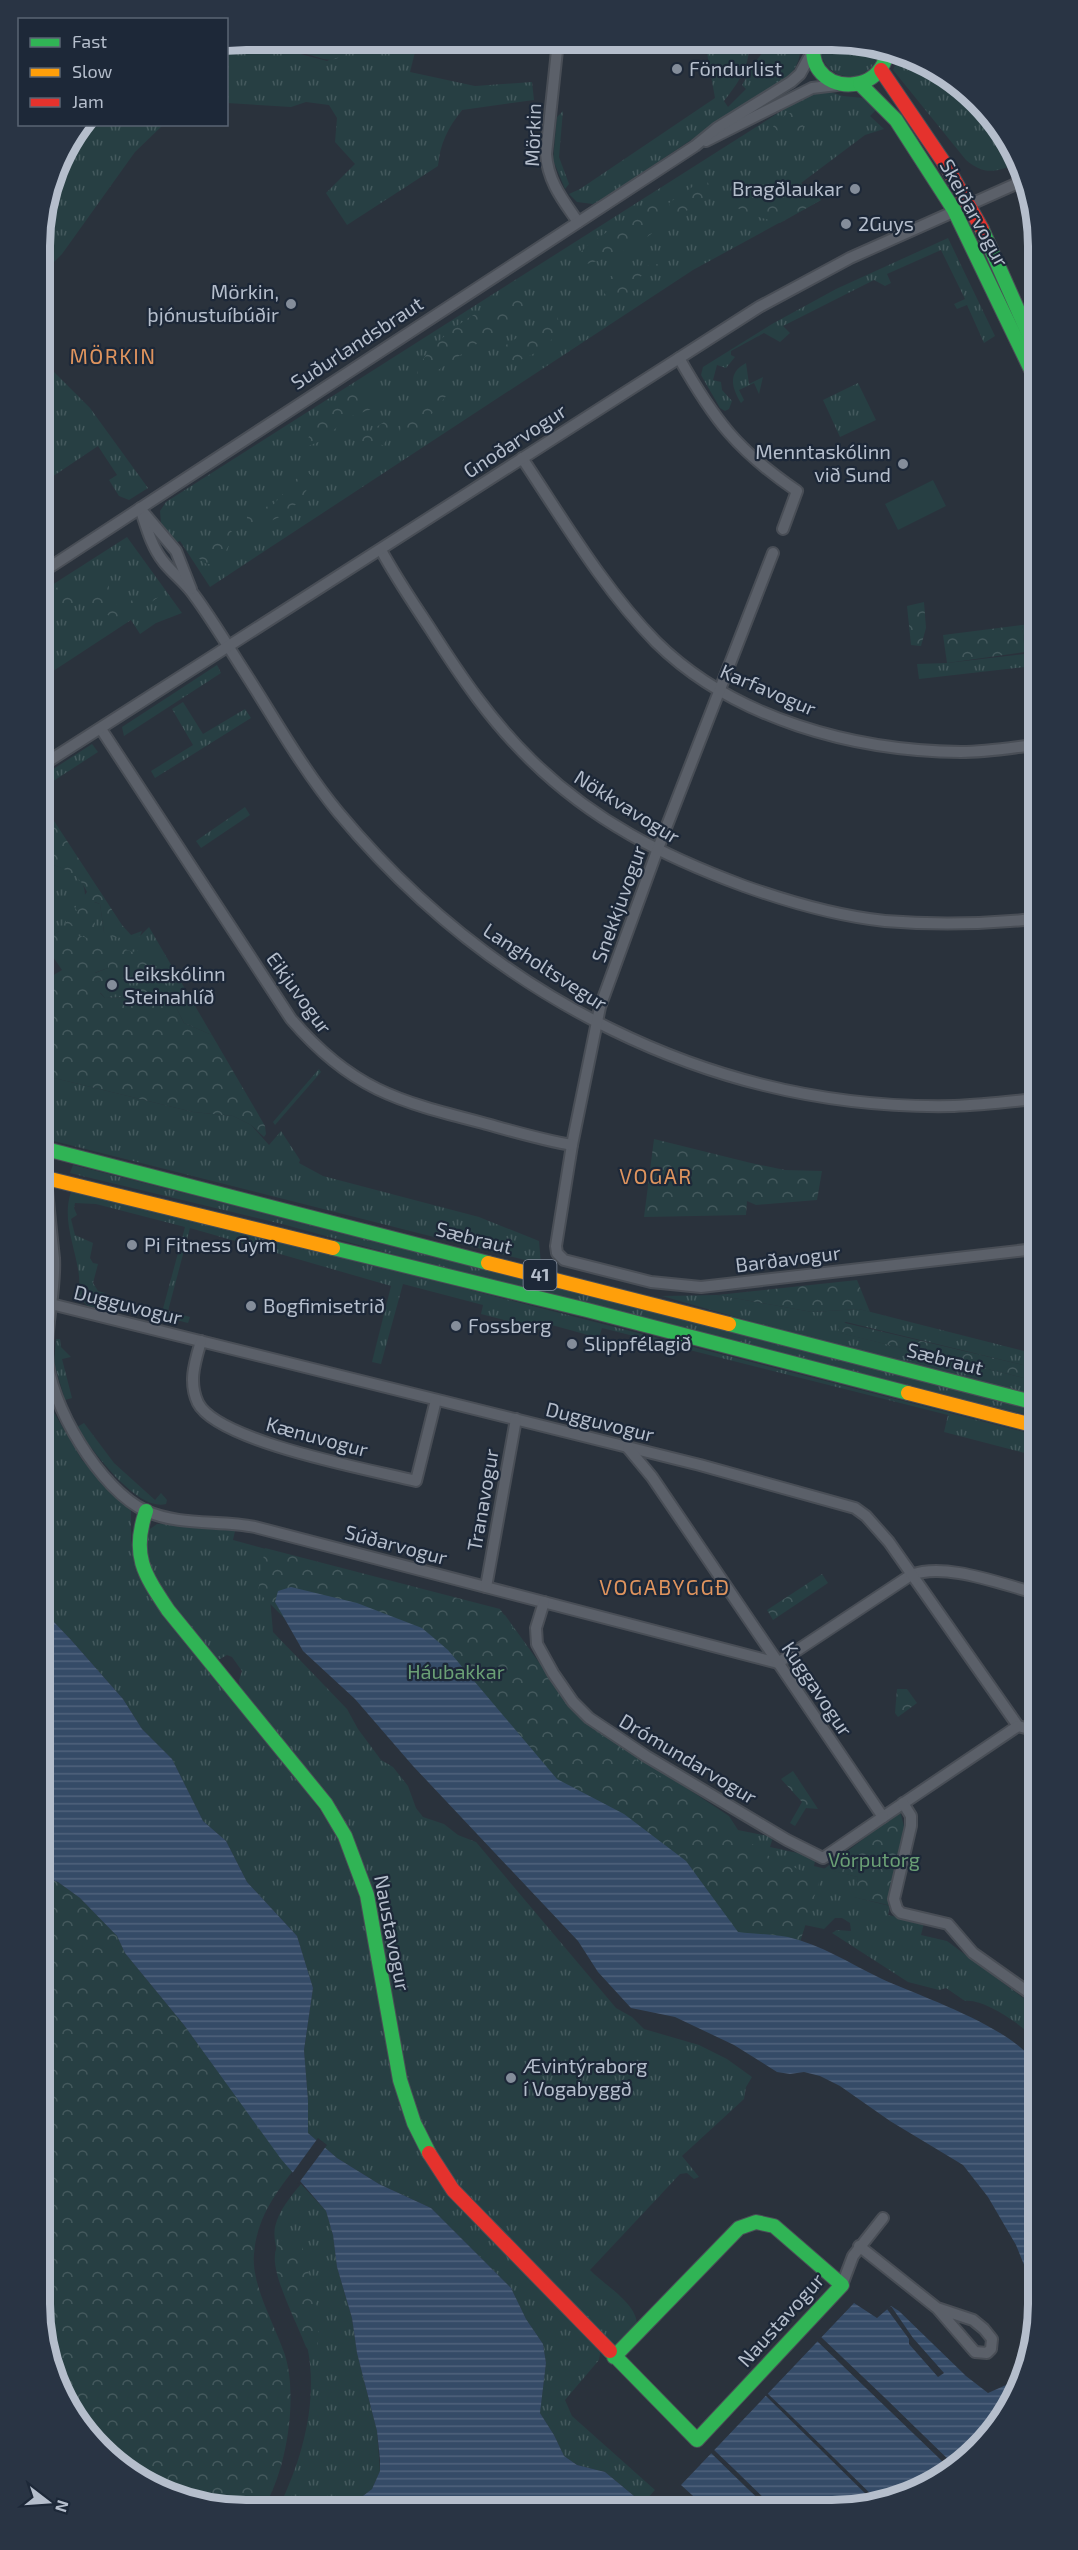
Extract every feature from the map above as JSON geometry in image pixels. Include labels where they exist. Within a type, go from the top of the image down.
[{"type":"main road","name":"Suðurlandsbraut","points":[[813,50],[816,64],[823,75],[844,85],[860,84]]},
{"type":"main road","points":[[860,84],[872,79],[881,70],[886,57]]},
{"type":"main road","name":"Skeiðarvogur","points":[[881,70],[937,150],[969,203],[987,237],[1028,334]]},
{"type":"main road","name":"Skeiðarvogur","points":[[860,84],[896,120],[954,210],[1028,363]]},
{"type":"main road","name":"Sæbraut","points":[[50,1150],[1028,1401]]},
{"type":"main road","name":"41","points":[[50,1179],[598,1313],[1028,1424]]},
{"type":"main road","name":"Naustavogur","points":[[146,1511],[138,1533],[137,1551],[152,1586],[168,1610],[326,1804],[353,1853],[367,1895],[398,2070],[406,2102],[424,2147],[453,2190],[614,2357],[697,2440],[842,2285],[774,2226],[756,2222],[739,2228],[614,2357]]},
{"type":"street","name":"Mörkin","points":[[557,50],[546,154],[552,182],[578,222]]},
{"type":"street","name":"Suðurlandsbraut","points":[[50,566],[695,146],[717,128],[791,82],[800,74],[812,50]]},
{"type":"street","name":"Suðurlandsbraut","points":[[695,146],[812,88],[844,85]]},
{"type":"street","name":"Gnoðarvogur","points":[[50,760],[759,307],[850,258],[1018,182]]},
{"type":"street","points":[[679,358],[719,423],[737,445],[765,469],[797,491],[783,529]]},
{"type":"street","name":"Karfavogur","points":[[522,458],[594,567],[620,600],[656,641],[689,670],[718,691],[806,727],[855,741],[884,746],[963,752],[1028,746]]},
{"type":"street","name":"Langholtsvegur","points":[[140,508],[176,551],[187,574],[192,592]]},
{"type":"street","name":"Langholtsvegur","points":[[140,508],[159,556],[192,592],[327,798],[411,891],[488,955],[555,1000],[640,1043],[712,1069],[790,1090],[837,1098],[910,1105],[954,1106],[1028,1100]]},
{"type":"street","name":"Nökkvavogur","points":[[381,550],[473,695],[513,741],[569,793],[657,851],[766,894],[828,912],[884,921],[932,924],[1028,920]]},
{"type":"street","name":"Snekkjuvogur","points":[[556,1246],[572,1145],[600,1007],[657,851],[773,553]]},
{"type":"street","name":"Eikjuvogur","points":[[101,729],[291,1019],[338,1067],[359,1081],[415,1106],[572,1145]]},
{"type":"street","name":"Súðarvogur","points":[[50,1238],[54,1267],[50,1316]]},
{"type":"street","name":"Barðavogur","points":[[556,1246],[557,1253],[564,1260],[651,1282],[701,1287],[1028,1250]]},
{"type":"street","name":"Dugguvogur","points":[[51,1304],[516,1419],[855,1508],[866,1516],[889,1542],[1018,1726]]},
{"type":"street","name":"Kænuvogur","points":[[201,1341],[193,1371],[193,1390],[200,1406],[227,1426],[283,1448],[416,1481],[436,1400]]},
{"type":"street","name":"Súðarvogur","points":[[50,1386],[78,1443],[116,1487],[146,1511],[187,1520],[255,1527],[778,1663]]},
{"type":"street","name":"Tranavogur","points":[[486,1587],[516,1419]]},
{"type":"street","name":"Kuggavogur","points":[[628,1448],[652,1477],[883,1817]]},
{"type":"street","points":[[778,1663],[911,1575],[925,1570],[948,1571],[1028,1591]]},
{"type":"street","name":"Drómundarvogur","points":[[544,1602],[536,1637],[553,1673],[573,1702],[589,1718],[646,1756],[787,1840],[823,1858],[883,1817]]},
{"type":"street","points":[[883,1817],[1018,1726],[1028,1729]]},
{"type":"street","points":[[903,1803],[910,1816],[911,1826],[894,1899],[897,1909],[948,1924],[973,1953],[1028,1992]]},
{"type":"street","points":[[842,2285],[859,2246],[883,2218]]},
{"type":"street","points":[[859,2246],[937,2308],[975,2352],[987,2353],[992,2349],[992,2339],[979,2324],[937,2308]]},
{"type":"green space","points":[[228,50],[232,50],[352,50],[331,60],[291,52],[229,54]]},
{"type":"green space","points":[[349,50],[416,50],[410,72],[475,86],[532,82],[534,100],[462,110],[446,136],[438,166],[347,225],[326,193],[355,164],[335,142],[337,118],[329,105],[306,102],[291,107],[228,103],[228,52],[230,54],[293,52],[327,61]]},
{"type":"green space","points":[[706,50],[749,50],[746,66],[724,101],[728,107],[746,89],[742,85],[765,50],[800,50],[796,65],[783,82],[742,106],[607,196],[593,204],[577,202],[569,194],[580,189],[715,98]]},
{"type":"green space","points":[[821,50],[858,51],[877,55],[869,69],[860,75],[849,76],[838,74],[829,68],[822,57]]},
{"type":"green space","points":[[897,60],[941,82],[962,98],[996,137],[1012,166],[988,171],[966,160],[893,70]]},
{"type":"green space","points":[[824,90],[843,96],[863,98],[877,109],[870,116],[884,129],[865,135],[801,183],[821,200],[693,270],[210,587],[180,541],[175,543],[161,523],[160,511],[166,502],[811,92]]},
{"type":"green space","points":[[799,108],[805,113],[802,133],[787,134],[773,127],[776,121]]},
{"type":"green space","points":[[563,111],[559,157],[569,184],[565,189],[553,160],[557,117]]},
{"type":"green space","points":[[90,126],[162,126],[135,152],[62,254],[50,266],[51,220],[56,195],[64,170]]},
{"type":"green space","points":[[707,181],[710,187],[708,193],[697,206],[675,213],[670,208],[669,203],[698,183]]},
{"type":"green space","points":[[777,182],[809,190],[821,200],[780,223],[735,207],[737,200],[760,185]]},
{"type":"green space","points":[[648,203],[659,207],[665,217],[660,226],[651,234],[640,242],[603,259],[581,265],[576,261],[587,246]]},
{"type":"green space","points":[[948,238],[995,336],[984,343],[967,305],[957,309],[954,304],[965,299],[941,250],[887,274],[891,283],[885,286],[874,280],[783,326],[790,333],[780,342],[764,333],[731,351],[731,355],[735,357],[726,368],[717,365],[713,380],[721,382],[722,390],[732,401],[729,409],[725,411],[720,408],[701,375],[703,367],[772,324],[836,289]]},
{"type":"green space","points":[[658,264],[666,267],[663,270],[648,272],[628,284],[628,300],[623,304],[608,298],[600,285],[619,272]]},
{"type":"green space","points":[[524,298],[534,299],[537,303],[428,377],[420,378],[417,375],[424,358],[432,348],[461,323],[484,310]]},
{"type":"green space","points":[[552,314],[556,315],[559,323],[553,338],[546,345],[520,360],[513,362],[506,358],[503,352],[506,345]]},
{"type":"green space","points":[[746,363],[749,384],[763,377],[759,394],[754,383],[739,390],[744,400],[741,403],[735,392],[733,381],[736,371]]},
{"type":"green space","points":[[50,368],[90,408],[148,488],[129,500],[119,496],[109,480],[117,475],[98,446],[50,478],[50,420],[54,417],[50,411]]},
{"type":"green space","points":[[858,383],[876,420],[840,437],[823,400]]},
{"type":"green space","points":[[448,384],[451,387],[450,391],[427,420],[405,439],[400,435],[404,418],[409,411],[432,392]]},
{"type":"green space","points":[[366,391],[374,396],[377,405],[349,417],[321,441],[305,447],[304,444],[330,405],[342,402],[353,393]]},
{"type":"green space","points":[[387,422],[389,431],[383,445],[358,442],[358,439]]},
{"type":"green space","points":[[308,473],[312,476],[309,486],[288,512],[268,522],[247,521],[247,514],[274,504],[296,479]]},
{"type":"green space","points":[[933,480],[946,506],[898,530],[885,504]]},
{"type":"green space","points":[[226,525],[232,532],[229,546],[216,563],[204,563],[198,557],[199,551],[208,538]]},
{"type":"green space","points":[[127,537],[182,613],[156,623],[140,634],[131,620],[50,673],[50,586]]},
{"type":"green space","points":[[102,583],[109,585],[108,600],[117,604],[126,603],[143,593],[160,596],[125,616],[107,615],[89,603],[91,588]]},
{"type":"green space","points":[[60,586],[72,586],[77,591],[72,606],[57,607],[50,618],[50,596],[54,589]]},
{"type":"green space","points":[[924,602],[926,628],[921,646],[911,645],[907,606]]},
{"type":"green space","points":[[1028,624],[1028,652],[1025,652],[1022,625]]},
{"type":"green space","points":[[1022,625],[1025,652],[947,663],[943,635]]},
{"type":"green space","points":[[1028,654],[1028,667],[919,679],[917,664],[947,663]]},
{"type":"green space","points":[[217,665],[221,673],[124,736],[122,727]]},
{"type":"green space","points":[[183,702],[203,734],[245,709],[251,718],[155,778],[151,771],[193,745],[172,709]]},
{"type":"green space","points":[[92,744],[98,752],[50,783],[50,771]]},
{"type":"green space","points":[[245,807],[250,815],[201,848],[196,841]]},
{"type":"green space","points":[[50,815],[122,925],[131,935],[142,931],[140,936],[121,938],[104,932],[100,904],[95,902],[86,910],[94,908],[95,932],[65,924],[69,910],[78,912],[75,908],[87,892],[77,877],[50,864]]},
{"type":"green space","points":[[50,864],[68,870],[79,878],[85,891],[84,911],[94,902],[100,904],[104,932],[140,936],[149,927],[212,1035],[184,1023],[164,983],[128,997],[105,998],[100,992],[114,990],[108,968],[94,973],[59,931],[50,937]]},
{"type":"green space","name":"Leikskólinn Steinahlíð","points":[[59,931],[96,940],[105,952],[95,973],[108,968],[108,954],[120,947],[132,952],[143,950],[152,962],[147,968],[134,969],[131,978],[119,979],[114,990],[100,993],[105,998],[128,997],[151,977],[164,983],[184,1023],[212,1035],[265,1126],[264,1137],[251,1125],[233,1116],[193,1112],[50,1077],[50,977],[62,970],[50,952],[50,937]]},
{"type":"green space","points":[[319,1069],[321,1072],[275,1125],[273,1122]]},
{"type":"green space","points":[[50,1077],[193,1112],[233,1116],[251,1125],[269,1145],[281,1131],[300,1160],[299,1163],[323,1176],[479,1217],[539,1241],[541,1264],[50,1140]]},
{"type":"green space","points":[[654,1139],[785,1170],[822,1171],[817,1200],[756,1205],[747,1201],[746,1215],[644,1217]]},
{"type":"green space","points":[[73,1165],[1028,1407],[1028,1415],[436,1266],[282,1224],[70,1173]]},
{"type":"green space","points":[[71,1192],[248,1233],[1028,1433],[1028,1454],[944,1432],[948,1415],[602,1328],[599,1338],[548,1324],[546,1331],[481,1314],[483,1305],[403,1284],[381,1364],[372,1362],[391,1286],[190,1228],[168,1311],[190,1317],[188,1323],[161,1316],[185,1227],[96,1204],[75,1203],[74,1208],[77,1215],[71,1219],[75,1235],[93,1243],[90,1258],[93,1263],[98,1264],[93,1283],[98,1291],[105,1293],[101,1309],[88,1306],[79,1298],[79,1273],[68,1221]]},
{"type":"green space","points":[[857,1280],[870,1312],[859,1309],[812,1312],[717,1295]]},
{"type":"green space","points":[[717,1295],[812,1312],[859,1309],[1028,1352],[1028,1366],[846,1322],[837,1326],[841,1333],[1028,1379],[1028,1393],[785,1331],[662,1296]]},
{"type":"green space","points":[[841,1322],[1028,1366],[1028,1379],[840,1333],[837,1326]]},
{"type":"green space","points":[[56,1339],[60,1339],[61,1347],[71,1357],[62,1359],[72,1398],[65,1400],[54,1363]]},
{"type":"green space","points":[[50,1406],[82,1460],[131,1510],[131,1539],[135,1564],[311,1797],[335,1833],[351,1869],[363,1911],[404,2118],[420,2153],[447,2195],[601,2348],[599,2360],[565,2400],[572,2416],[655,2490],[646,2500],[639,2500],[605,2472],[577,2465],[564,2456],[540,2413],[546,2363],[543,2344],[526,2319],[511,2288],[431,2208],[379,2184],[337,2158],[308,2133],[304,2050],[313,1988],[297,1936],[247,1882],[226,1841],[203,1821],[172,1759],[142,1729],[123,1699],[54,1622],[50,1621]]},
{"type":"green space","points":[[84,1423],[114,1463],[155,1500],[161,1493],[167,1500],[166,1504],[154,1504],[129,1489],[103,1463],[77,1427]]},
{"type":"green space","points":[[167,1523],[235,1531],[233,1540],[505,1615],[566,1700],[587,1722],[729,1816],[738,1830],[773,1837],[770,1847],[816,1857],[814,1866],[858,1877],[854,1897],[890,1906],[888,1915],[924,1923],[921,1935],[947,1941],[1028,2002],[1028,2033],[993,2009],[973,2001],[965,2001],[946,1988],[939,1990],[908,1982],[832,1933],[837,1930],[851,1931],[850,1923],[842,1918],[835,1918],[824,1929],[795,1923],[269,1587],[273,1632],[347,1709],[358,1729],[381,1760],[393,1767],[408,1786],[416,1808],[423,1817],[444,1824],[458,1835],[476,1842],[616,2008],[632,2017],[644,2029],[699,2045],[727,2059],[752,2077],[746,2087],[744,2099],[682,2156],[699,2177],[694,2179],[687,2173],[680,2174],[590,2270],[627,2303],[636,2319],[637,2327],[614,2346],[447,2175],[410,2101],[354,1846],[240,1690],[239,1680],[242,1671],[232,1657],[227,1655],[220,1659],[213,1657],[178,1615],[143,1562],[143,1534],[157,1524]]},
{"type":"green space","name":"Háubakkar","points":[[265,1548],[500,1609],[568,1707],[586,1724],[769,1856],[820,1879],[774,2024],[340,1673],[258,1592]]},
{"type":"green space","points":[[822,1574],[828,1583],[773,1620],[767,1610]]},
{"type":"green space","points":[[897,1689],[907,1689],[917,1703],[898,1717],[895,1713]]},
{"type":"green space","points":[[793,1771],[818,1809],[806,1808],[795,1826],[790,1823],[802,1802],[781,1779]]},
{"type":"green space","name":"Vörputorg","points":[[900,1811],[905,1830],[888,1905],[853,1897],[858,1877],[824,1869]]},
{"type":"green space","points":[[50,1879],[58,1882],[80,1898],[117,1936],[125,1953],[184,2025],[292,2172],[278,2191],[262,2220],[254,2254],[256,2279],[285,2355],[289,2372],[288,2433],[279,2474],[268,2500],[232,2500],[207,2497],[159,2480],[137,2468],[107,2443],[90,2424],[64,2380],[51,2330],[50,2305]]},
{"type":"green space","points":[[301,2184],[326,2211],[333,2235],[337,2267],[352,2318],[357,2353],[377,2431],[380,2471],[372,2489],[358,2500],[282,2500],[304,2438],[311,2382],[306,2342],[277,2251],[274,2233],[282,2209]]},
{"type":"green space","points":[[283,2238],[301,2241],[317,2307],[314,2321],[319,2333],[317,2352],[313,2355],[306,2347],[277,2275],[275,2253]]},
{"type":"water","points":[[291,1587],[357,1603],[422,1628],[448,1650],[557,1779],[624,1814],[686,1861],[738,1932],[776,1935],[800,1940],[986,2025],[1023,2050],[1028,2055],[1028,2275],[1016,2245],[988,2197],[963,2165],[890,2121],[840,2086],[820,2076],[804,2072],[790,2074],[777,2072],[734,2045],[675,2017],[631,2008],[598,1972],[578,1941],[413,1766],[355,1699],[303,1651],[275,1602],[278,1591]]},
{"type":"water","points":[[50,1621],[54,1622],[72,1641],[123,1699],[142,1729],[172,1759],[203,1821],[226,1841],[247,1882],[297,1936],[313,1988],[304,2050],[308,2133],[337,2158],[379,2184],[431,2208],[511,2288],[526,2319],[543,2344],[546,2363],[540,2413],[564,2456],[577,2465],[605,2472],[639,2500],[358,2500],[372,2489],[380,2471],[377,2431],[357,2353],[352,2318],[337,2267],[333,2235],[326,2211],[281,2159],[184,2025],[125,1953],[117,1936],[80,1898],[58,1882],[50,1879]]},
{"type":"water","points":[[854,2303],[877,2318],[891,2306],[899,2311],[966,2376],[988,2393],[1013,2382],[996,2413],[962,2452],[941,2468],[908,2486],[883,2494],[858,2499],[833,2500],[698,2500],[681,2485]]},
{"type":"pier","points":[[318,2138],[327,2145],[298,2184],[291,2175]]},
{"type":"pier","points":[[891,2306],[913,2338],[944,2373],[938,2377],[909,2344],[909,2339],[887,2309]]},
{"type":"pier","points":[[821,2337],[950,2461],[945,2465],[817,2341]]},
{"type":"pier","points":[[767,2393],[873,2496],[869,2497],[765,2395]]},
{"type":"pier","points":[[713,2449],[766,2500],[760,2500],[710,2452]]},
{"type":"traffic: fast","points":[[813,50],[814,61],[819,70],[825,77],[842,84],[868,80],[881,68],[886,57]]},
{"type":"traffic: fast","points":[[860,84],[896,120],[954,210],[1028,364]]},
{"type":"traffic: fast","points":[[982,229],[1028,333]]},
{"type":"traffic: fast","points":[[50,1150],[488,1263]]},
{"type":"traffic: fast","points":[[333,1248],[587,1310],[908,1393]]},
{"type":"traffic: fast","points":[[729,1324],[1028,1401]]},
{"type":"traffic: fast","points":[[146,1511],[140,1552],[142,1564],[152,1586],[168,1610],[326,1804],[345,1836],[367,1895],[400,2080],[414,2123],[429,2153]]},
{"type":"traffic: fast","points":[[610,2351],[697,2440],[842,2285],[774,2226],[756,2222],[739,2228],[614,2357]]},
{"type":"traffic: slow","points":[[50,1179],[333,1248]]},
{"type":"traffic: slow","points":[[488,1263],[729,1324]]},
{"type":"traffic: slow","points":[[908,1393],[1028,1424]]},
{"type":"traffic: jam","points":[[881,70],[947,167],[982,229]]},
{"type":"traffic: jam","points":[[429,2153],[453,2190],[610,2351]]},
{"type":"place","name":"Föndurlist","points":[[677,69]]},
{"type":"place","name":"Bragðlaukar","points":[[855,189]]},
{"type":"place","name":"2Guys","points":[[846,224]]},
{"type":"place","name":"Mörkin, þjónustuíbúðir","points":[[291,304]]},
{"type":"place","name":"Menntaskólinn við Sund","points":[[903,464]]},
{"type":"place","name":"Leikskólinn Steinahlíð","points":[[112,985]]},
{"type":"place","name":"Pi Fitness Gym","points":[[132,1245]]},
{"type":"place","name":"Bogfimisetrið","points":[[251,1306]]},
{"type":"place","name":"Fossberg","points":[[456,1326]]},
{"type":"place","name":"Slippfélagið","points":[[572,1344]]},
{"type":"place","name":"Ævintýraborg í Vogabyggð","points":[[511,2078]]},
{"type":"district","name":"MÖRKIN","points":[[113,357]]},
{"type":"district","name":"VOGAR","points":[[656,1177]]},
{"type":"district","name":"VOGABYGGÐ","points":[[665,1588]]}]
